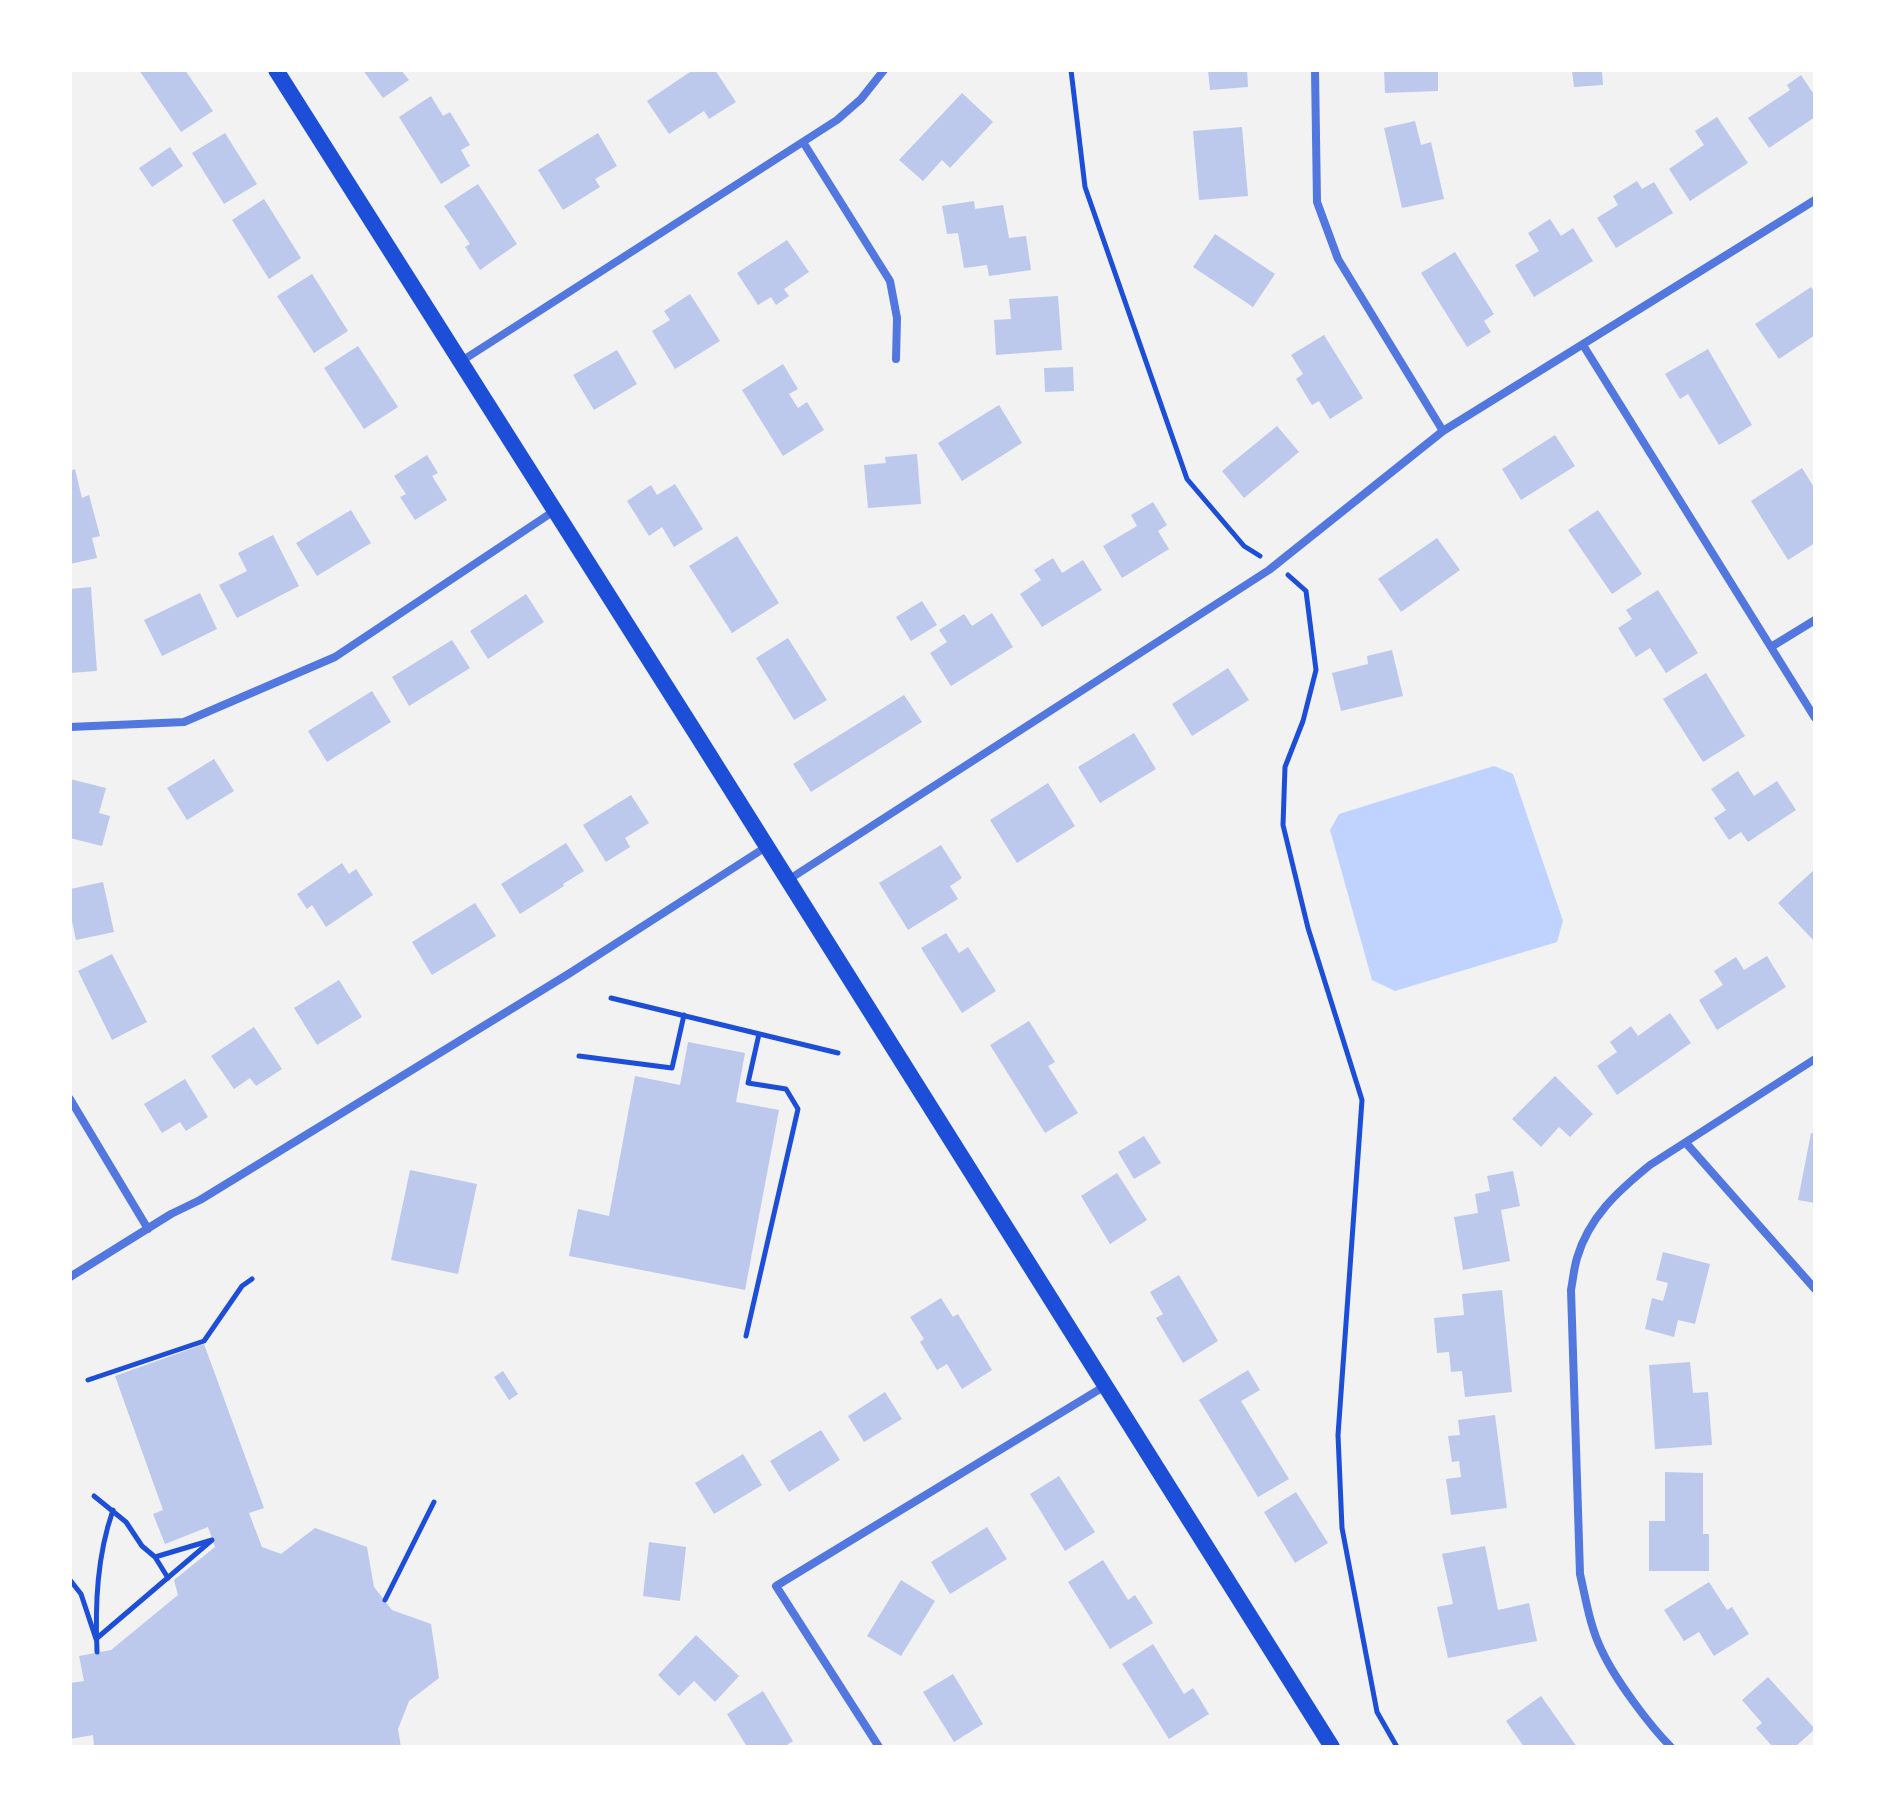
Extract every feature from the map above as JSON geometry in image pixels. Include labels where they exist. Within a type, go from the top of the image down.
[{"type":"main road","points":[[276,70],[1332,1747]]},
{"type":"street","points":[[460,362],[837,120],[861,99],[884,70]]},
{"type":"street","points":[[1315,70],[1317,202],[1338,259],[1443,431]]},
{"type":"street","points":[[803,142],[890,281],[897,318],[896,359]]},
{"type":"street","points":[[787,881],[1269,570],[1443,431],[1815,200]]},
{"type":"street","points":[[1583,345],[1815,718]]},
{"type":"street","points":[[70,727],[184,722],[335,657],[554,511]]},
{"type":"street","points":[[1771,647],[1815,620]]},
{"type":"street","points":[[70,1277],[570,973],[766,847]]},
{"type":"street","points":[[1671,1747],[1602,1652],[1589,1618],[1580,1574],[1571,1290],[1577,1258],[1589,1228],[1625,1185],[1650,1165],[1815,1059]]},
{"type":"street","points":[[70,1099],[148,1229]]},
{"type":"street","points":[[1686,1143],[1815,1289]]},
{"type":"street","points":[[879,1747],[776,1586],[1106,1385]]},
{"type":"path","points":[[1071,70],[1085,187],[1187,479],[1244,546],[1259,556]]},
{"type":"path","points":[[1296,582],[1306,591],[1316,670],[1303,721],[1285,767],[1283,825],[1308,928],[1362,1100],[1338,1435],[1342,1528],[1377,1712],[1397,1747]]},
{"type":"path","points":[[611,998],[838,1053]]},
{"type":"path","points":[[579,1056],[672,1068],[684,1015]]},
{"type":"path","points":[[746,1336],[798,1109],[786,1089],[748,1083],[759,1034]]},
{"type":"path","points":[[88,1380],[204,1341],[242,1286],[252,1279]]},
{"type":"path","points":[[94,1496],[126,1522],[168,1578]]},
{"type":"path","points":[[385,1600],[434,1502]]},
{"type":"path","points":[[97,1652],[97,1577],[113,1510]]},
{"type":"path","points":[[96,1639],[212,1540],[155,1557]]},
{"type":"path","points":[[70,1580],[72,1587],[81,1594],[96,1639]]},
{"type":"water","points":[[1494,766],[1513,774],[1563,921],[1557,942],[1395,991],[1372,980],[1330,830],[1339,814]]},
{"type":"building","points":[[139,70],[185,70],[213,111],[181,132]]},
{"type":"building","points":[[363,70],[401,70],[409,80],[383,98]]},
{"type":"building","points":[[688,70],[715,70],[736,102],[709,119],[704,111],[669,134],[647,101],[690,72]]},
{"type":"building","points":[[1208,70],[1247,70],[1248,87],[1210,90]]},
{"type":"building","points":[[1384,70],[1438,70],[1438,91],[1385,93]]},
{"type":"building","points":[[1572,70],[1602,70],[1603,85],[1574,87]]},
{"type":"building","points":[[1801,75],[1815,96],[1815,117],[1769,148],[1748,118],[1790,90],[1787,85]]},
{"type":"building","points":[[962,93],[993,122],[950,168],[942,160],[923,181],[899,160]]},
{"type":"building","points":[[431,96],[443,116],[450,112],[470,145],[461,150],[470,166],[441,184],[399,117]]},
{"type":"building","points":[[1717,117],[1748,163],[1690,201],[1669,169],[1704,145],[1695,131]]},
{"type":"building","points":[[1415,121],[1421,145],[1431,142],[1444,199],[1402,208],[1384,128]]},
{"type":"building","points":[[1242,127],[1248,196],[1199,200],[1193,131]]},
{"type":"building","points":[[225,133],[257,184],[224,204],[192,153]]},
{"type":"building","points":[[598,133],[617,166],[595,179],[600,187],[563,210],[538,170]]},
{"type":"building","points":[[170,147],[183,166],[152,187],[139,168]]},
{"type":"building","points":[[1637,181],[1642,189],[1654,182],[1673,213],[1616,248],[1597,218],[1618,205],[1613,196]]},
{"type":"building","points":[[478,184],[517,244],[480,270],[465,247],[470,244],[444,206]]},
{"type":"building","points":[[264,199],[301,258],[269,279],[232,220]]},
{"type":"building","points":[[974,201],[975,209],[1003,205],[1009,238],[1026,236],[1031,270],[989,276],[987,265],[964,268],[958,233],[947,234],[942,206]]},
{"type":"building","points":[[1550,219],[1561,236],[1573,228],[1593,261],[1534,297],[1515,265],[1539,251],[1528,233]]},
{"type":"building","points":[[1215,234],[1275,274],[1253,307],[1193,267]]},
{"type":"building","points":[[787,240],[809,272],[784,289],[789,296],[776,305],[771,297],[758,305],[737,273]]},
{"type":"building","points":[[1455,252],[1494,314],[1484,321],[1491,332],[1467,347],[1421,273]]},
{"type":"building","points":[[312,274],[348,331],[314,353],[277,296]]},
{"type":"building","points":[[1811,287],[1815,293],[1815,335],[1779,359],[1755,324]]},
{"type":"building","points":[[690,294],[720,341],[675,369],[652,331],[670,320],[664,311]]},
{"type":"building","points":[[1058,296],[1062,350],[996,355],[994,320],[1011,319],[1009,299]]},
{"type":"building","points":[[1324,335],[1363,398],[1330,419],[1319,401],[1312,405],[1296,379],[1303,374],[1291,355]]},
{"type":"building","points":[[358,346],[398,407],[364,429],[324,368]]},
{"type":"building","points":[[1708,349],[1752,425],[1719,445],[1688,394],[1680,399],[1665,374]]},
{"type":"building","points":[[617,350],[637,384],[594,410],[573,375]]},
{"type":"building","points":[[783,364],[798,389],[789,394],[798,408],[807,402],[824,430],[783,456],[742,390]]},
{"type":"building","points":[[1073,367],[1074,391],[1045,392],[1044,368]]},
{"type":"building","points":[[999,405],[1022,443],[962,481],[938,443]]},
{"type":"building","points":[[1277,426],[1299,452],[1244,498],[1222,471]]},
{"type":"building","points":[[1555,435],[1575,466],[1521,500],[1502,469]]},
{"type":"building","points":[[917,454],[921,504],[868,508],[864,465],[886,463],[885,457]]},
{"type":"building","points":[[427,455],[438,473],[432,476],[447,500],[415,520],[400,497],[406,494],[394,476]]},
{"type":"building","points":[[1802,468],[1815,489],[1815,543],[1788,560],[1751,501]]},
{"type":"building","points":[[75,469],[82,498],[89,495],[100,536],[92,538],[97,558],[70,564],[70,471]]},
{"type":"building","points":[[675,484],[703,529],[674,547],[662,527],[649,536],[627,501],[651,485],[657,495]]},
{"type":"building","points":[[1153,502],[1167,525],[1158,531],[1169,549],[1122,578],[1103,546],[1137,526],[1131,515]]},
{"type":"building","points":[[351,510],[371,543],[317,576],[296,543]]},
{"type":"building","points":[[1598,510],[1642,574],[1612,594],[1568,530]]},
{"type":"building","points":[[273,535],[299,586],[237,618],[219,585],[247,571],[238,553]]},
{"type":"building","points":[[737,536],[779,603],[732,633],[689,566]]},
{"type":"building","points":[[1437,538],[1460,570],[1401,612],[1378,579]]},
{"type":"building","points":[[1053,558],[1062,573],[1083,560],[1102,590],[1042,627],[1020,594],[1041,580],[1034,570]]},
{"type":"building","points":[[91,587],[97,671],[70,673],[70,589]]},
{"type":"building","points":[[1658,590],[1698,653],[1666,673],[1650,648],[1636,657],[1618,628],[1632,619],[1626,610]]},
{"type":"building","points":[[200,593],[217,629],[162,656],[144,620]]},
{"type":"building","points":[[526,594],[544,622],[488,659],[470,631]]},
{"type":"building","points":[[922,601],[937,625],[911,641],[896,617]]},
{"type":"building","points":[[992,613],[1013,647],[951,686],[930,653],[947,642],[939,630],[964,614],[972,626]]},
{"type":"building","points":[[788,638],[827,700],[794,720],[756,658]]},
{"type":"building","points":[[452,640],[470,668],[409,706],[392,677]]},
{"type":"building","points":[[1392,650],[1403,696],[1341,711],[1332,673],[1368,664],[1367,656]]},
{"type":"building","points":[[1228,668],[1249,700],[1192,736],[1172,704]]},
{"type":"building","points":[[1706,673],[1745,736],[1703,762],[1663,699]]},
{"type":"building","points":[[372,691],[391,722],[327,762],[308,731]]},
{"type":"building","points":[[904,695],[922,722],[811,792],[793,764]]},
{"type":"building","points":[[1134,733],[1156,769],[1100,803],[1078,767]]},
{"type":"building","points":[[214,759],[234,791],[187,820],[167,788]]},
{"type":"building","points":[[1738,771],[1754,796],[1777,781],[1796,810],[1748,842],[1741,832],[1729,840],[1714,818],[1726,810],[1711,789]]},
{"type":"building","points":[[70,779],[106,788],[99,813],[110,816],[102,846],[70,838]]},
{"type":"building","points":[[1048,783],[1075,826],[1017,863],[990,820]]},
{"type":"building","points":[[631,795],[649,823],[625,838],[630,847],[606,862],[583,825]]},
{"type":"building","points":[[566,843],[584,871],[520,914],[501,884]]},
{"type":"building","points":[[941,845],[962,878],[950,886],[958,899],[908,930],[879,883]]},
{"type":"building","points":[[342,863],[349,874],[356,869],[373,895],[326,927],[312,905],[307,909],[297,894]]},
{"type":"building","points":[[1815,869],[1815,942],[1778,903]]},
{"type":"building","points":[[103,882],[114,932],[76,940],[70,912],[70,889]]},
{"type":"building","points":[[475,903],[496,936],[432,975],[412,942]]},
{"type":"building","points":[[946,933],[959,953],[968,947],[996,991],[962,1013],[921,948]]},
{"type":"building","points":[[112,954],[147,1022],[112,1040],[78,971]]},
{"type":"building","points":[[1767,956],[1786,987],[1717,1030],[1699,1000],[1723,985],[1714,971],[1736,957],[1744,970]]},
{"type":"building","points":[[339,980],[362,1017],[317,1045],[294,1008]]},
{"type":"building","points":[[1670,1013],[1691,1043],[1617,1095],[1597,1066],[1617,1052],[1610,1042],[1631,1026],[1638,1036]]},
{"type":"building","points":[[1029,1021],[1055,1062],[1048,1066],[1078,1113],[1045,1133],[990,1045]]},
{"type":"building","points":[[254,1027],[282,1069],[256,1086],[250,1078],[234,1089],[211,1056]]},
{"type":"building","points":[[688,1042],[745,1053],[736,1102],[779,1110],[745,1290],[569,1256],[578,1209],[609,1216],[635,1076],[680,1085]]},
{"type":"building","points":[[1555,1076],[1593,1114],[1570,1137],[1559,1127],[1541,1147],[1512,1119]]},
{"type":"building","points":[[185,1079],[208,1117],[186,1131],[180,1122],[162,1133],[144,1104]]},
{"type":"building","points":[[1811,1133],[1815,1134],[1815,1203],[1798,1200]]},
{"type":"building","points":[[1144,1136],[1161,1163],[1134,1179],[1118,1152]]},
{"type":"building","points":[[410,1170],[477,1184],[458,1274],[391,1260]]},
{"type":"building","points":[[1513,1171],[1520,1206],[1501,1210],[1510,1261],[1463,1270],[1454,1217],[1478,1213],[1475,1194],[1490,1191],[1487,1176]]},
{"type":"building","points":[[1117,1173],[1147,1220],[1110,1244],[1081,1196]]},
{"type":"building","points":[[1663,1252],[1710,1264],[1695,1324],[1678,1320],[1674,1337],[1645,1329],[1652,1298],[1663,1301],[1668,1283],[1656,1280]]},
{"type":"building","points":[[1179,1275],[1218,1341],[1183,1363],[1156,1318],[1163,1314],[1150,1292]]},
{"type":"building","points":[[1502,1290],[1512,1392],[1465,1397],[1462,1371],[1451,1372],[1449,1352],[1437,1353],[1434,1318],[1464,1315],[1462,1294]]},
{"type":"building","points":[[941,1298],[953,1317],[958,1314],[992,1370],[962,1389],[947,1364],[937,1370],[920,1342],[924,1339],[910,1317]]},
{"type":"building","points":[[204,1344],[264,1508],[249,1513],[262,1547],[281,1554],[315,1528],[367,1547],[374,1587],[392,1610],[431,1624],[439,1678],[409,1701],[398,1729],[401,1747],[94,1747],[93,1735],[70,1739],[70,1683],[84,1681],[79,1656],[111,1650],[178,1595],[174,1580],[215,1547],[208,1527],[165,1544],[153,1514],[163,1510],[115,1376]]},
{"type":"building","points":[[1690,1362],[1693,1393],[1708,1392],[1712,1445],[1655,1449],[1649,1365]]},
{"type":"building","points":[[1248,1370],[1260,1390],[1241,1401],[1289,1479],[1258,1497],[1199,1400]]},
{"type":"building","points":[[503,1371],[518,1394],[509,1400],[494,1377]]},
{"type":"building","points":[[885,1392],[902,1419],[864,1442],[848,1416]]},
{"type":"building","points":[[1495,1415],[1507,1508],[1451,1515],[1446,1479],[1461,1477],[1459,1461],[1452,1462],[1448,1436],[1460,1435],[1458,1420]]},
{"type":"building","points":[[821,1430],[840,1460],[789,1492],[770,1461]]},
{"type":"building","points":[[743,1454],[762,1485],[714,1514],[695,1483]]},
{"type":"building","points":[[1665,1472],[1703,1473],[1703,1534],[1709,1534],[1709,1571],[1649,1571],[1649,1521],[1665,1521]]},
{"type":"building","points":[[1059,1476],[1095,1532],[1065,1551],[1030,1494]]},
{"type":"building","points":[[1296,1492],[1328,1543],[1295,1563],[1264,1512]]},
{"type":"building","points":[[987,1527],[1007,1559],[950,1594],[931,1562]]},
{"type":"building","points":[[649,1542],[686,1547],[680,1601],[643,1596]]},
{"type":"building","points":[[1485,1546],[1498,1610],[1529,1603],[1537,1641],[1448,1658],[1437,1607],[1453,1604],[1442,1554]]},
{"type":"building","points":[[1103,1560],[1128,1600],[1135,1595],[1153,1623],[1110,1649],[1068,1582]]},
{"type":"building","points":[[901,1580],[935,1601],[901,1656],[867,1636]]},
{"type":"building","points":[[1709,1582],[1727,1610],[1732,1607],[1749,1634],[1714,1656],[1699,1632],[1684,1641],[1664,1610]]},
{"type":"building","points":[[696,1635],[739,1676],[715,1702],[694,1681],[679,1696],[658,1675]]},
{"type":"building","points":[[1153,1644],[1184,1694],[1193,1688],[1209,1714],[1169,1739],[1122,1664]]},
{"type":"building","points":[[953,1674],[983,1724],[954,1742],[923,1692]]},
{"type":"building","points":[[1768,1677],[1815,1729],[1795,1747],[1773,1747],[1756,1728],[1762,1723],[1742,1700]]},
{"type":"building","points":[[763,1691],[793,1741],[784,1747],[747,1747],[727,1714]]},
{"type":"building","points":[[1541,1696],[1577,1747],[1524,1747],[1506,1721]]}]
